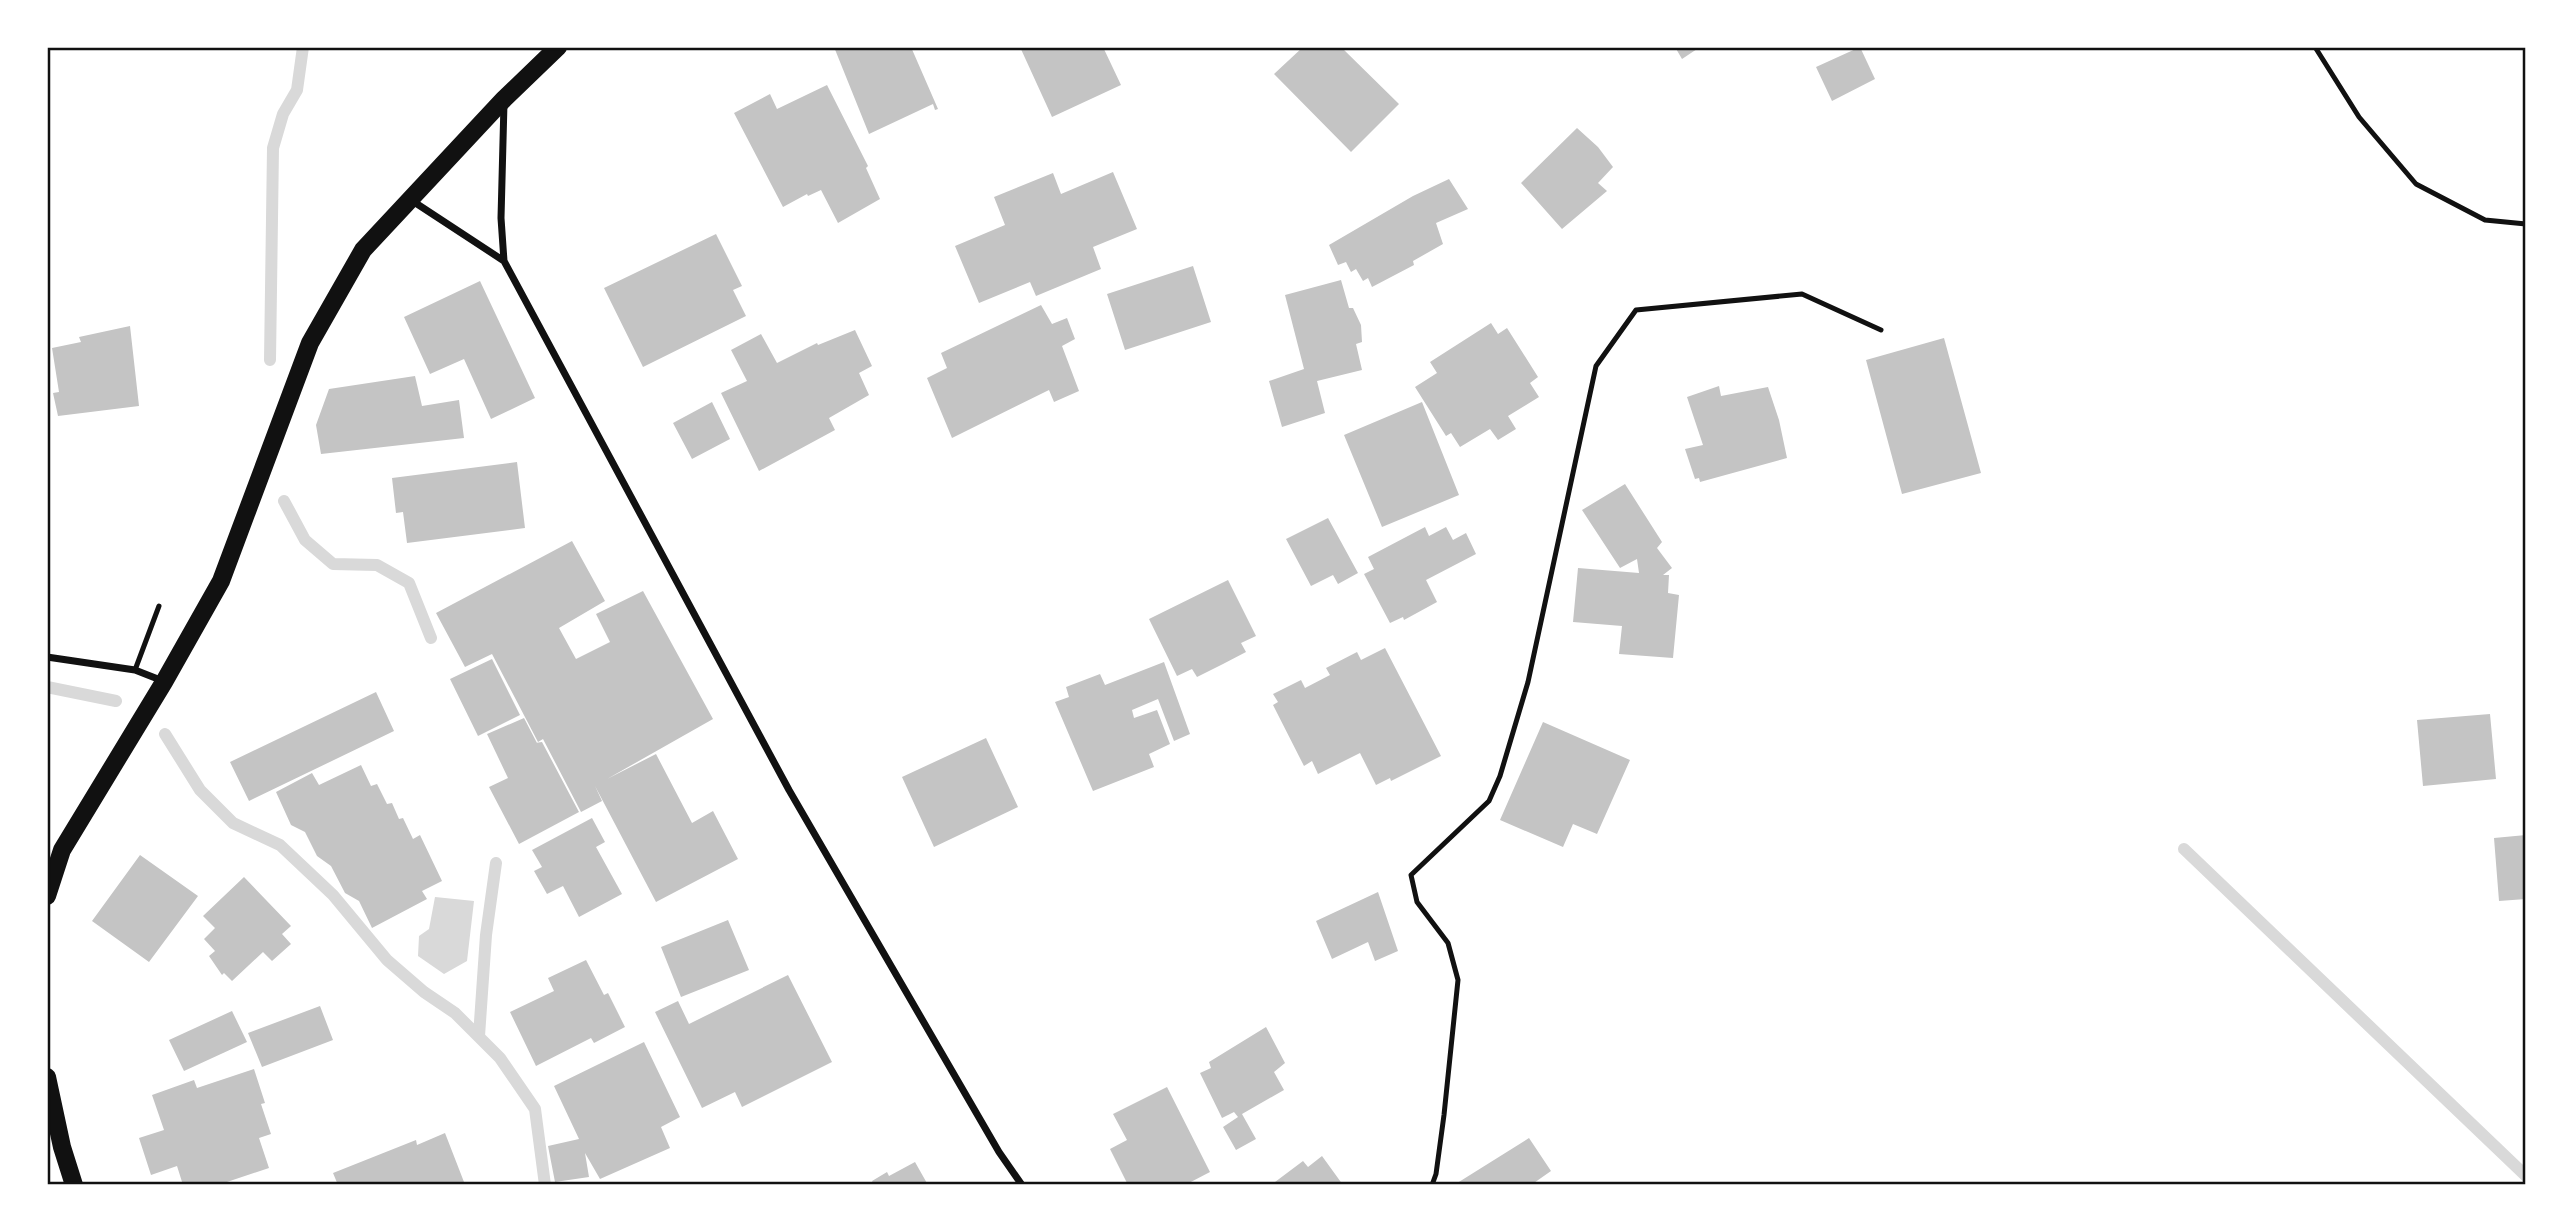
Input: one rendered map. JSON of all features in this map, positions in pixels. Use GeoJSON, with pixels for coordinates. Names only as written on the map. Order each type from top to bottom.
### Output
{"type":"FeatureCollection","features":[{"type":"Feature","properties":{"kind":"main road"},"geometry":{"type":"LineString","coordinates":[[47,896],[62,850],[164,682],[221,581],[310,343],[363,250],[504,99],[558,47]]}},
{"type":"Feature","properties":{"kind":"main road"},"geometry":{"type":"LineString","coordinates":[[48,1087],[74,1185]]}},
{"type":"Feature","properties":{"kind":"street"},"geometry":{"type":"LineString","coordinates":[[504,99],[501,218],[504,261],[789,790],[999,1152],[1022,1185]]}},
{"type":"Feature","properties":{"kind":"street"},"geometry":{"type":"LineString","coordinates":[[409,199],[504,261]]}},
{"type":"Feature","properties":{"kind":"street"},"geometry":{"type":"LineString","coordinates":[[47,657],[135,670],[164,682]]}},
{"type":"Feature","properties":{"kind":"lane"},"geometry":{"type":"LineString","coordinates":[[2315,47],[2359,117],[2416,184],[2486,220],[2526,224]]}},
{"type":"Feature","properties":{"kind":"lane"},"geometry":{"type":"LineString","coordinates":[[1432,1185],[1444,1115],[1458,981],[1448,943],[1417,902],[1411,875],[1489,801],[1500,776],[1528,682],[1596,366],[1636,310],[1802,294],[1881,330]]}},
{"type":"Feature","properties":{"kind":"lane"},"geometry":{"type":"LineString","coordinates":[[135,670],[159,606]]}},
{"type":"Feature","properties":{"kind":"shaded area"},"geometry":{"type":"Polygon","coordinates":[[[435,897],[474,901],[467,961],[444,974],[418,956],[419,936],[429,929],[435,897]]]}},
{"type":"Feature","properties":{"kind":"building"},"geometry":{"type":"Polygon","coordinates":[[[834,47],[911,47],[938,109],[935,110],[933,104],[869,134],[834,47]]]}},
{"type":"Feature","properties":{"kind":"building"},"geometry":{"type":"Polygon","coordinates":[[[1020,47],[1103,47],[1121,85],[1052,117],[1020,47]]]}},
{"type":"Feature","properties":{"kind":"building"},"geometry":{"type":"Polygon","coordinates":[[[1303,47],[1341,47],[1399,104],[1351,152],[1274,74],[1303,47]]]}},
{"type":"Feature","properties":{"kind":"building"},"geometry":{"type":"Polygon","coordinates":[[[1675,47],[1700,47],[1682,59],[1675,47]]]}},
{"type":"Feature","properties":{"kind":"building"},"geometry":{"type":"Polygon","coordinates":[[[1860,47],[1875,79],[1832,101],[1816,67],[1860,47]]]}},
{"type":"Feature","properties":{"kind":"building"},"geometry":{"type":"Polygon","coordinates":[[[827,85],[868,166],[866,168],[880,199],[838,223],[821,190],[783,207],[734,113],[770,94],[777,109],[827,85]]]}},
{"type":"Feature","properties":{"kind":"building"},"geometry":{"type":"Polygon","coordinates":[[[1577,128],[1598,147],[1613,167],[1598,183],[1607,191],[1562,229],[1521,183],[1577,128]]]}},
{"type":"Feature","properties":{"kind":"building"},"geometry":{"type":"Polygon","coordinates":[[[1113,172],[1137,229],[1093,247],[1101,269],[1036,296],[1030,282],[979,303],[955,246],[1005,225],[994,197],[1053,173],[1061,194],[1113,172]]]}},
{"type":"Feature","properties":{"kind":"building"},"geometry":{"type":"Polygon","coordinates":[[[1449,179],[1468,209],[1436,223],[1443,244],[1413,261],[1414,265],[1372,287],[1368,278],[1363,281],[1356,269],[1351,272],[1346,262],[1338,265],[1329,245],[1413,196],[1449,179]]]}},
{"type":"Feature","properties":{"kind":"building"},"geometry":{"type":"Polygon","coordinates":[[[716,234],[742,286],[733,290],[746,316],[643,367],[604,288],[716,234]]]}},
{"type":"Feature","properties":{"kind":"building"},"geometry":{"type":"Polygon","coordinates":[[[1193,266],[1211,322],[1125,350],[1107,294],[1193,266]]]}},
{"type":"Feature","properties":{"kind":"building"},"geometry":{"type":"Polygon","coordinates":[[[1341,280],[1349,308],[1353,308],[1361,325],[1362,342],[1356,344],[1362,370],[1317,381],[1325,413],[1282,427],[1269,381],[1304,369],[1285,295],[1341,280]]]}},
{"type":"Feature","properties":{"kind":"building"},"geometry":{"type":"Polygon","coordinates":[[[480,281],[535,398],[491,419],[464,359],[430,374],[404,317],[480,281]]]}},
{"type":"Feature","properties":{"kind":"building"},"geometry":{"type":"Polygon","coordinates":[[[1041,305],[1052,324],[1067,318],[1075,339],[1062,346],[1079,391],[1054,402],[1049,390],[952,438],[927,378],[947,368],[941,353],[1041,305]]]}},
{"type":"Feature","properties":{"kind":"building"},"geometry":{"type":"Polygon","coordinates":[[[1491,323],[1498,334],[1507,328],[1538,377],[1530,383],[1539,397],[1508,416],[1516,429],[1498,440],[1490,429],[1460,447],[1451,433],[1446,436],[1415,387],[1437,373],[1430,362],[1491,323]]]}},
{"type":"Feature","properties":{"kind":"building"},"geometry":{"type":"Polygon","coordinates":[[[130,326],[139,406],[58,416],[53,393],[59,392],[52,348],[81,342],[79,337],[130,326]]]}},
{"type":"Feature","properties":{"kind":"building"},"geometry":{"type":"Polygon","coordinates":[[[855,330],[872,366],[859,373],[869,395],[829,418],[835,430],[759,471],[721,393],[747,381],[731,350],[761,334],[777,363],[817,343],[818,345],[855,330]]]}},
{"type":"Feature","properties":{"kind":"building"},"geometry":{"type":"Polygon","coordinates":[[[1944,338],[1981,473],[1902,494],[1866,360],[1944,338]]]}},
{"type":"Feature","properties":{"kind":"building"},"geometry":{"type":"Polygon","coordinates":[[[415,376],[422,406],[459,400],[464,438],[321,454],[316,425],[329,389],[415,376]]]}},
{"type":"Feature","properties":{"kind":"building"},"geometry":{"type":"Polygon","coordinates":[[[1719,386],[1721,396],[1768,387],[1787,458],[1700,482],[1699,478],[1695,479],[1685,449],[1703,445],[1687,397],[1719,386]]]}},
{"type":"Feature","properties":{"kind":"building"},"geometry":{"type":"Polygon","coordinates":[[[712,402],[730,439],[692,459],[673,423],[712,402]]]}},
{"type":"Feature","properties":{"kind":"building"},"geometry":{"type":"Polygon","coordinates":[[[1422,402],[1459,495],[1382,527],[1344,435],[1422,402]]]}},
{"type":"Feature","properties":{"kind":"building"},"geometry":{"type":"Polygon","coordinates":[[[517,462],[525,528],[407,543],[403,512],[396,513],[392,478],[517,462]]]}},
{"type":"Feature","properties":{"kind":"building"},"geometry":{"type":"Polygon","coordinates":[[[1625,484],[1662,542],[1657,548],[1672,568],[1663,575],[1669,575],[1668,593],[1679,595],[1673,658],[1619,654],[1622,626],[1573,622],[1578,568],[1639,573],[1637,559],[1620,568],[1582,510],[1625,484]]]}},
{"type":"Feature","properties":{"kind":"building"},"geometry":{"type":"Polygon","coordinates":[[[1328,518],[1358,573],[1338,584],[1333,575],[1311,586],[1286,539],[1328,518]]]}},
{"type":"Feature","properties":{"kind":"building"},"geometry":{"type":"Polygon","coordinates":[[[1425,527],[1429,536],[1446,527],[1453,540],[1466,533],[1476,554],[1426,580],[1437,602],[1404,620],[1403,617],[1390,623],[1364,574],[1374,569],[1368,557],[1425,527]]]}},
{"type":"Feature","properties":{"kind":"building"},"geometry":{"type":"Polygon","coordinates":[[[572,541],[605,601],[559,628],[576,659],[610,642],[596,614],[643,591],[713,719],[607,779],[656,754],[692,823],[713,811],[738,859],[656,902],[595,786],[602,801],[581,812],[543,739],[538,742],[492,654],[465,667],[436,613],[572,541]]]}},
{"type":"Feature","properties":{"kind":"building"},"geometry":{"type":"Polygon","coordinates":[[[1228,580],[1256,636],[1241,643],[1246,652],[1223,664],[1197,677],[1192,669],[1177,676],[1149,619],[1228,580]]]}},
{"type":"Feature","properties":{"kind":"building"},"geometry":{"type":"Polygon","coordinates":[[[1385,648],[1441,756],[1391,781],[1390,778],[1376,785],[1360,753],[1318,774],[1312,761],[1304,766],[1273,705],[1278,702],[1273,694],[1301,680],[1305,688],[1330,675],[1326,668],[1357,652],[1361,660],[1385,648]]]}},
{"type":"Feature","properties":{"kind":"building"},"geometry":{"type":"Polygon","coordinates":[[[492,659],[520,715],[478,736],[450,679],[492,659]]]}},
{"type":"Feature","properties":{"kind":"building"},"geometry":{"type":"Polygon","coordinates":[[[1164,662],[1190,734],[1174,741],[1158,699],[1132,710],[1134,718],[1157,710],[1170,744],[1149,754],[1154,767],[1093,791],[1055,702],[1069,697],[1066,687],[1100,674],[1105,685],[1164,662]]]}},
{"type":"Feature","properties":{"kind":"building"},"geometry":{"type":"Polygon","coordinates":[[[376,692],[394,731],[249,801],[230,762],[376,692]]]}},
{"type":"Feature","properties":{"kind":"building"},"geometry":{"type":"Polygon","coordinates":[[[2490,714],[2496,779],[2423,786],[2417,720],[2490,714]]]}},
{"type":"Feature","properties":{"kind":"building"},"geometry":{"type":"Polygon","coordinates":[[[524,718],[537,743],[542,742],[579,812],[519,844],[489,787],[508,778],[487,734],[524,718]]]}},
{"type":"Feature","properties":{"kind":"building"},"geometry":{"type":"Polygon","coordinates":[[[1543,722],[1630,760],[1597,834],[1573,824],[1563,847],[1500,820],[1543,722]]]}},
{"type":"Feature","properties":{"kind":"building"},"geometry":{"type":"Polygon","coordinates":[[[986,738],[1018,807],[934,847],[902,777],[986,738]]]}},
{"type":"Feature","properties":{"kind":"building"},"geometry":{"type":"Polygon","coordinates":[[[361,765],[371,786],[377,784],[387,804],[392,803],[399,819],[403,818],[413,839],[420,835],[442,881],[422,891],[427,899],[372,928],[359,901],[345,893],[331,866],[317,856],[305,832],[291,825],[276,792],[312,773],[319,785],[361,765]]]}},
{"type":"Feature","properties":{"kind":"building"},"geometry":{"type":"Polygon","coordinates":[[[592,818],[605,842],[596,847],[622,894],[579,917],[563,886],[547,894],[534,871],[542,867],[532,850],[592,818]]]}},
{"type":"Feature","properties":{"kind":"building"},"geometry":{"type":"Polygon","coordinates":[[[2526,835],[2526,899],[2499,901],[2494,838],[2526,835]]]}},
{"type":"Feature","properties":{"kind":"building"},"geometry":{"type":"Polygon","coordinates":[[[140,855],[198,896],[149,962],[92,921],[140,855]]]}},
{"type":"Feature","properties":{"kind":"building"},"geometry":{"type":"Polygon","coordinates":[[[244,877],[291,926],[282,934],[291,944],[272,961],[263,952],[232,981],[224,973],[222,975],[209,956],[215,951],[204,939],[215,928],[203,916],[244,877]]]}},
{"type":"Feature","properties":{"kind":"building"},"geometry":{"type":"Polygon","coordinates":[[[1378,892],[1398,951],[1375,961],[1368,942],[1332,959],[1316,921],[1378,892]]]}},
{"type":"Feature","properties":{"kind":"building"},"geometry":{"type":"Polygon","coordinates":[[[728,920],[749,970],[681,997],[661,947],[728,920]]]}},
{"type":"Feature","properties":{"kind":"building"},"geometry":{"type":"Polygon","coordinates":[[[586,960],[604,995],[608,993],[625,1027],[594,1043],[591,1038],[536,1066],[510,1012],[554,991],[548,978],[586,960]]]}},
{"type":"Feature","properties":{"kind":"building"},"geometry":{"type":"Polygon","coordinates":[[[788,975],[832,1062],[742,1107],[735,1092],[702,1108],[655,1012],[678,1001],[689,1024],[788,975]]]}},
{"type":"Feature","properties":{"kind":"building"},"geometry":{"type":"Polygon","coordinates":[[[320,1006],[333,1040],[262,1067],[248,1033],[320,1006]]]}},
{"type":"Feature","properties":{"kind":"building"},"geometry":{"type":"Polygon","coordinates":[[[232,1011],[247,1042],[184,1071],[169,1040],[232,1011]]]}},
{"type":"Feature","properties":{"kind":"building"},"geometry":{"type":"Polygon","coordinates":[[[1266,1027],[1285,1063],[1274,1072],[1284,1090],[1242,1114],[1256,1139],[1236,1150],[1223,1127],[1238,1117],[1234,1112],[1222,1118],[1200,1073],[1211,1068],[1209,1062],[1266,1027]]]}},
{"type":"Feature","properties":{"kind":"building"},"geometry":{"type":"Polygon","coordinates":[[[644,1042],[680,1117],[661,1127],[670,1148],[600,1179],[585,1153],[589,1177],[555,1182],[548,1146],[579,1139],[554,1086],[644,1042]]]}},
{"type":"Feature","properties":{"kind":"building"},"geometry":{"type":"Polygon","coordinates":[[[254,1069],[271,1134],[259,1138],[269,1168],[218,1185],[183,1185],[177,1166],[151,1175],[139,1138],[164,1130],[152,1095],[194,1080],[197,1088],[254,1069]]]}},
{"type":"Feature","properties":{"kind":"building"},"geometry":{"type":"Polygon","coordinates":[[[1167,1087],[1210,1172],[1185,1185],[1128,1185],[1110,1149],[1127,1140],[1113,1114],[1167,1087]]]}},
{"type":"Feature","properties":{"kind":"building"},"geometry":{"type":"Polygon","coordinates":[[[445,1133],[464,1182],[457,1185],[338,1185],[333,1173],[416,1140],[417,1145],[445,1133]]]}},
{"type":"Feature","properties":{"kind":"building"},"geometry":{"type":"Polygon","coordinates":[[[1529,1138],[1551,1171],[1531,1185],[1454,1185],[1529,1138]]]}},
{"type":"Feature","properties":{"kind":"building"},"geometry":{"type":"Polygon","coordinates":[[[1322,1156],[1343,1185],[1271,1185],[1303,1161],[1308,1167],[1322,1156]]]}},
{"type":"Feature","properties":{"kind":"building"},"geometry":{"type":"Polygon","coordinates":[[[915,1162],[928,1185],[874,1185],[872,1181],[887,1172],[889,1176],[915,1162]]]}},
{"type":"Feature","properties":{"kind":"waterway"},"geometry":{"type":"LineString","coordinates":[[270,360],[273,148],[283,114],[297,90],[303,47]]}},
{"type":"Feature","properties":{"kind":"waterway"},"geometry":{"type":"LineString","coordinates":[[284,501],[305,540],[333,564],[377,565],[409,583],[431,638]]}},
{"type":"Feature","properties":{"kind":"waterway"},"geometry":{"type":"LineString","coordinates":[[47,687],[116,701]]}},
{"type":"Feature","properties":{"kind":"waterway"},"geometry":{"type":"LineString","coordinates":[[165,734],[200,790],[233,823],[280,845],[333,895],[387,960],[424,992],[455,1013],[500,1058],[535,1109],[545,1185]]}},
{"type":"Feature","properties":{"kind":"waterway"},"geometry":{"type":"LineString","coordinates":[[2184,849],[2526,1176]]}},
{"type":"Feature","properties":{"kind":"waterway"},"geometry":{"type":"LineString","coordinates":[[479,1036],[486,935],[496,863]]}}]}
